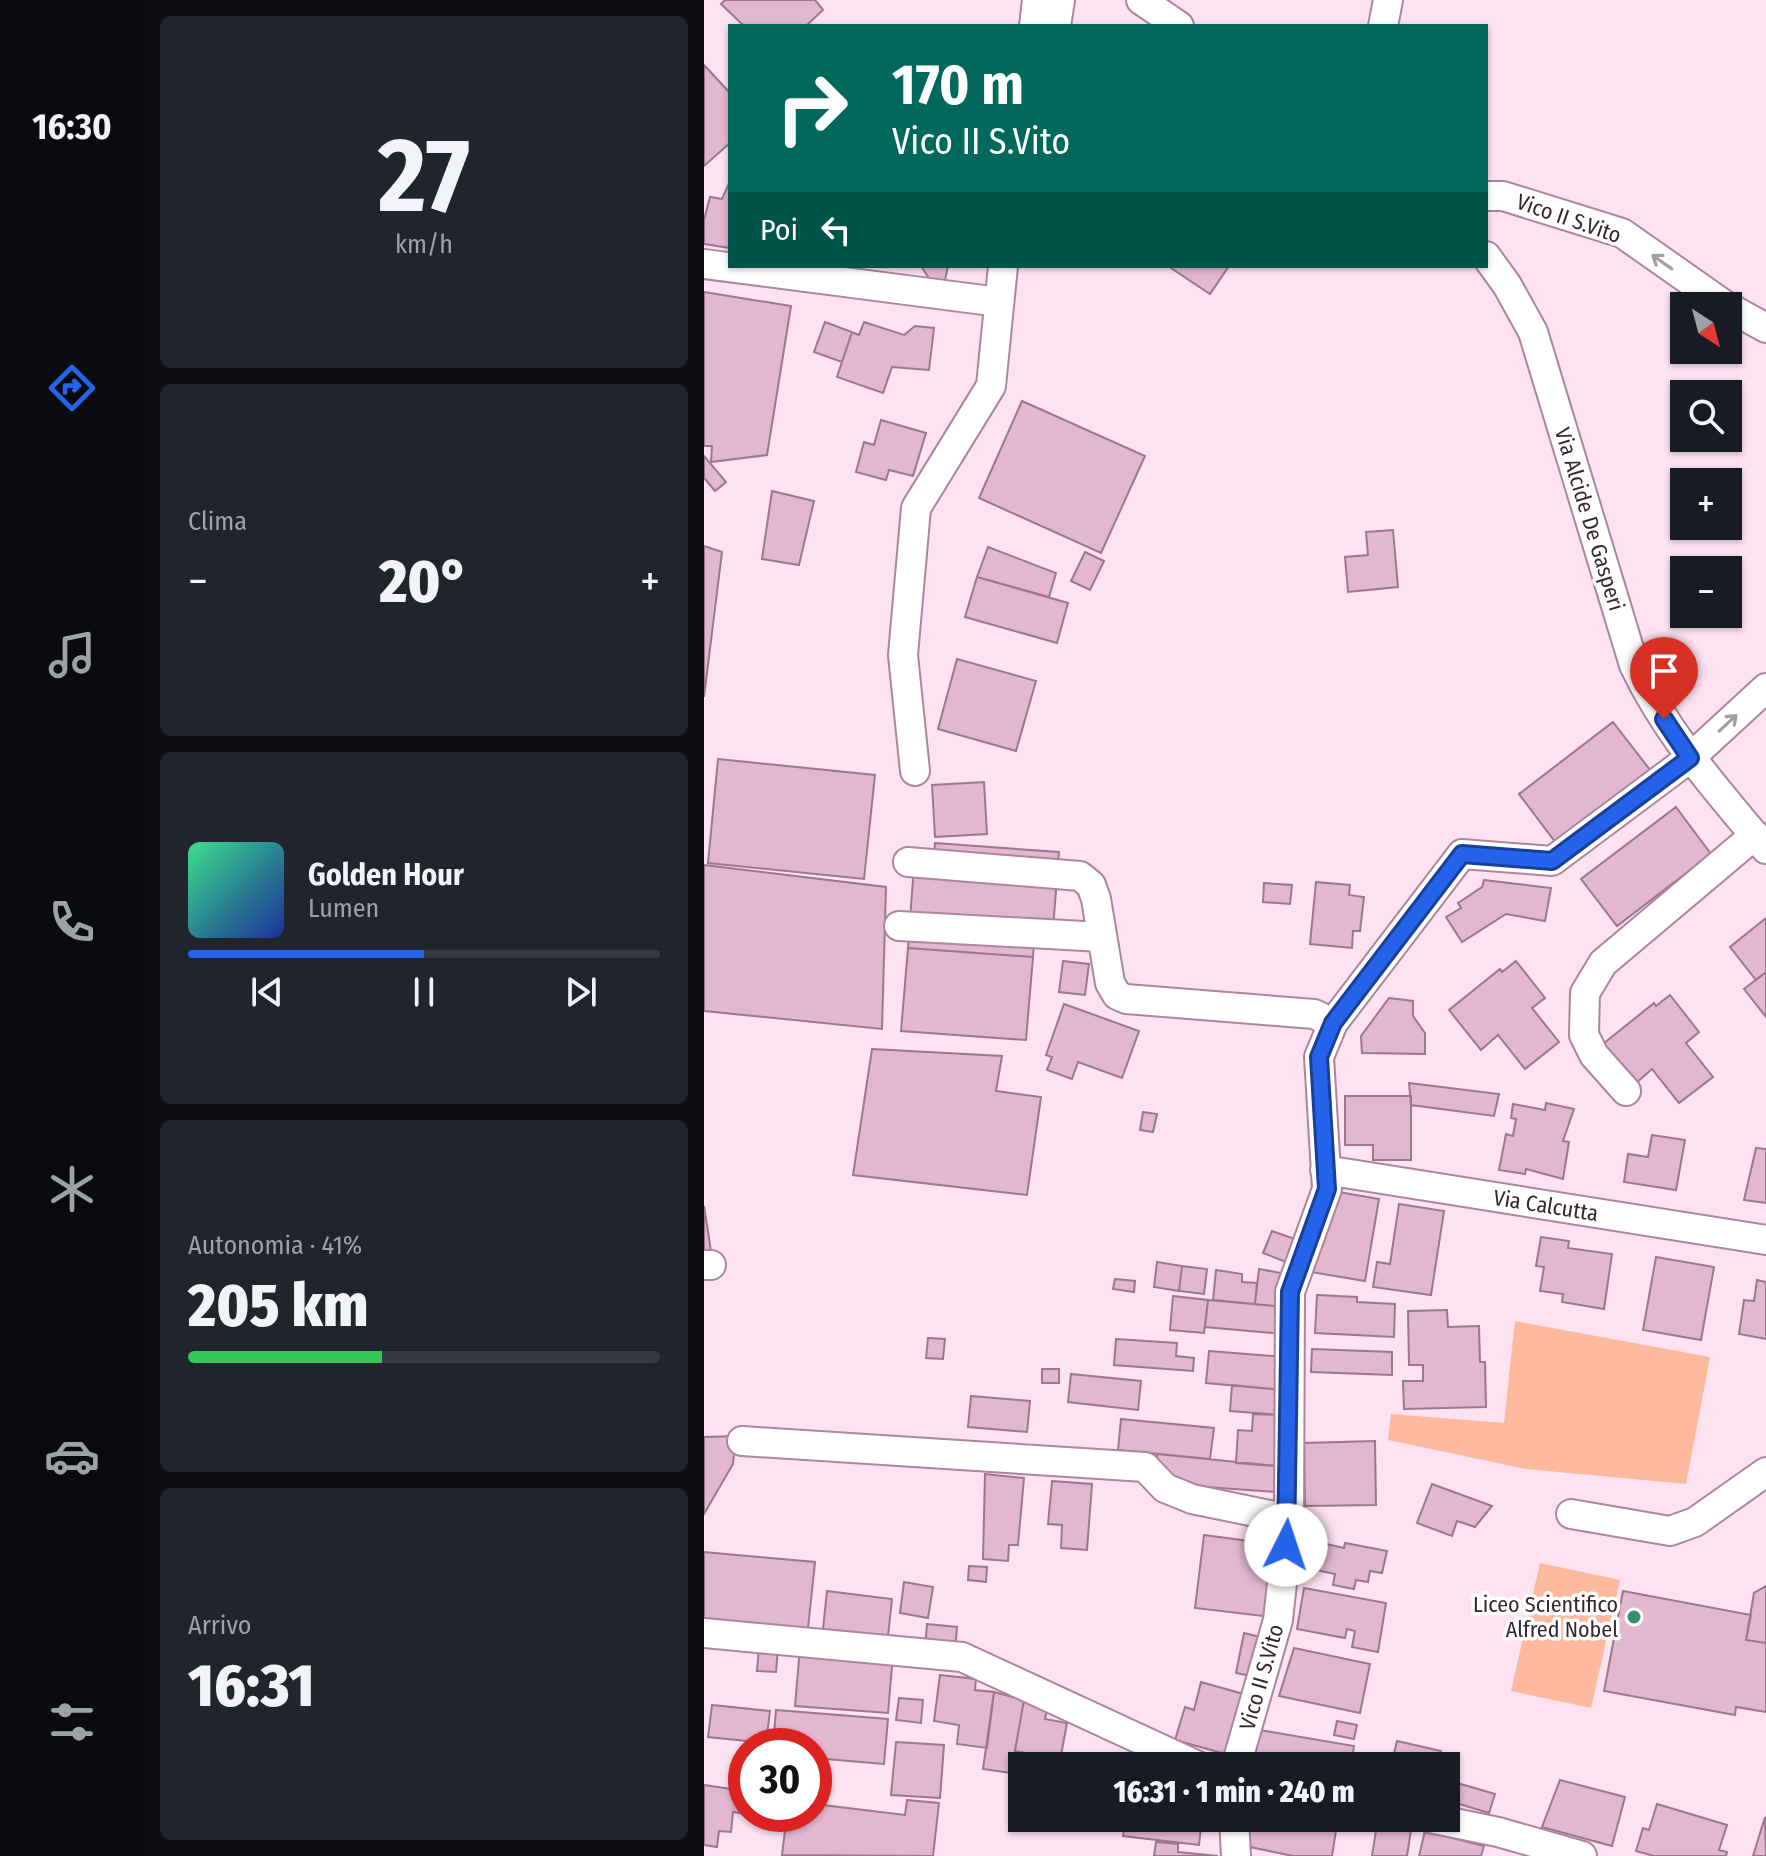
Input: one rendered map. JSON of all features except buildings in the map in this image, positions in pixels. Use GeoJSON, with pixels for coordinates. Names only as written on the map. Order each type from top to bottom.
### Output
{"type":"FeatureCollection","features":[{"type":"Feature","properties":{"kind":"street"},"geometry":{"type":"LineString","coordinates":[[1034,24],[1037,0]]}},
{"type":"Feature","properties":{"kind":"street"},"geometry":{"type":"LineString","coordinates":[[1056,24],[1060,0]]}},
{"type":"Feature","properties":{"kind":"street"},"geometry":{"type":"LineString","coordinates":[[1141,0],[1176,24]]}},
{"type":"Feature","properties":{"kind":"street"},"geometry":{"type":"LineString","coordinates":[[1383,24],[1388,0]]}},
{"type":"Feature","properties":{"kind":"street","name":"Vico II S.Vito"},"geometry":{"type":"LineString","coordinates":[[1488,196],[1503,196],[1622,233],[1707,292]]}},
{"type":"Feature","properties":{"kind":"street","name":"Via Alcide De Gasperi"},"geometry":{"type":"LineString","coordinates":[[1488,259],[1507,285],[1533,332],[1634,665],[1651,700],[1690,758],[1760,842]]}},
{"type":"Feature","properties":{"kind":"street"},"geometry":{"type":"LineString","coordinates":[[704,264],[728,267]]}},
{"type":"Feature","properties":{"kind":"street"},"geometry":{"type":"LineString","coordinates":[[735,268],[999,302]]}},
{"type":"Feature","properties":{"kind":"street"},"geometry":{"type":"LineString","coordinates":[[1003,268],[991,386],[916,508],[903,655],[923,765],[917,637],[929,499],[994,411],[1005,387],[1023,268]]}},
{"type":"Feature","properties":{"kind":"street","name":"Vico II S.Vito"},"geometry":{"type":"LineString","coordinates":[[1742,314],[1766,328]]}},
{"type":"Feature","properties":{"kind":"street","name":"Vico II S.Vito"},"geometry":{"type":"LineString","coordinates":[[1240,1752],[1278,1620],[1289,1519],[1290,1292],[1327,1189],[1319,1057],[1333,1023],[1462,854],[1552,861],[1690,758],[1766,688]]}},
{"type":"Feature","properties":{"kind":"street"},"geometry":{"type":"LineString","coordinates":[[1626,1091],[1594,1055],[1584,1035],[1585,993],[1603,963],[1760,842]]}},
{"type":"Feature","properties":{"kind":"street"},"geometry":{"type":"LineString","coordinates":[[908,862],[1080,876],[1091,885],[1096,899],[1110,983],[1117,995],[1126,999],[1300,1012],[1314,1014],[1333,1023]]}},
{"type":"Feature","properties":{"kind":"street"},"geometry":{"type":"LineString","coordinates":[[899,926],[1102,937]]}},
{"type":"Feature","properties":{"kind":"street","name":"Via Calcutta"},"geometry":{"type":"LineString","coordinates":[[1325,1170],[1766,1240]]}},
{"type":"Feature","properties":{"kind":"street"},"geometry":{"type":"LineString","coordinates":[[742,1441],[1145,1467],[1165,1488],[1192,1499],[1289,1519]]}},
{"type":"Feature","properties":{"kind":"street"},"geometry":{"type":"LineString","coordinates":[[1571,1514],[1670,1531],[1695,1522],[1766,1472]]}},
{"type":"Feature","properties":{"kind":"street"},"geometry":{"type":"LineString","coordinates":[[704,1633],[962,1657],[1168,1752]]}},
{"type":"Feature","properties":{"kind":"street"},"geometry":{"type":"LineString","coordinates":[[1460,1824],[1582,1856]]}},
{"type":"Feature","properties":{"kind":"street"},"geometry":{"type":"LineString","coordinates":[[1235,1832],[1236,1856]]}},
{"type":"Feature","properties":{"kind":"shaded area"},"geometry":{"type":"Polygon","coordinates":[[[1515,1321],[1710,1357],[1686,1484],[1526,1469],[1388,1440],[1391,1414],[1504,1423],[1515,1321]]]}},
{"type":"Feature","properties":{"kind":"shaded area"},"geometry":{"type":"Polygon","coordinates":[[[1540,1563],[1620,1580],[1591,1708],[1511,1691],[1540,1563]]]}},
{"type":"Feature","properties":{"kind":"place","name":"Liceo Scientifico Alfred Nobel"},"geometry":{"type":"Point","coordinates":[1634,1617]}},
{"type":"Feature","properties":{"kind":"route"},"geometry":{"type":"LineString","coordinates":[[1286,1545],[1289,1519],[1290,1292],[1327,1189],[1319,1057],[1333,1023],[1462,854],[1552,861],[1690,758],[1664,719]]}}]}
